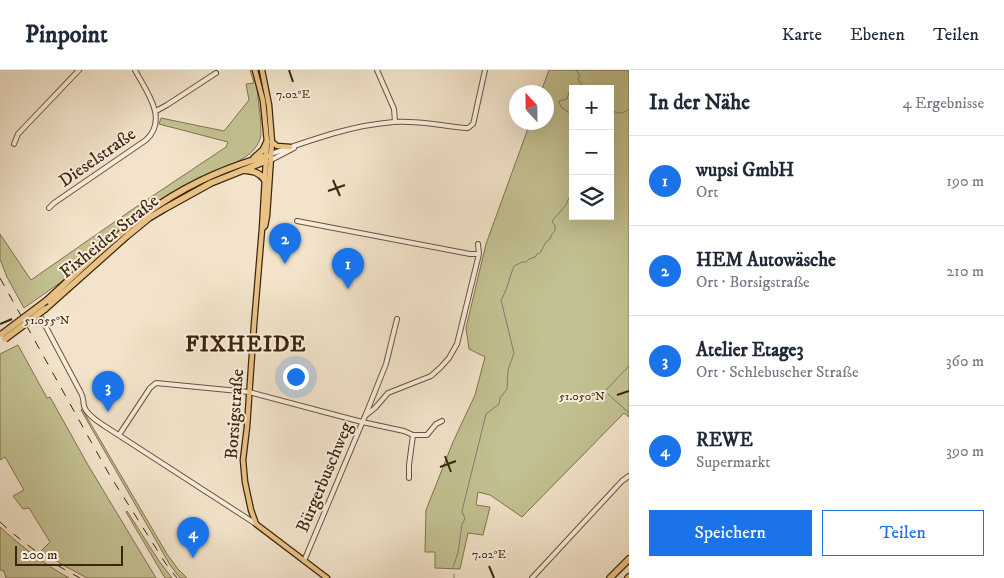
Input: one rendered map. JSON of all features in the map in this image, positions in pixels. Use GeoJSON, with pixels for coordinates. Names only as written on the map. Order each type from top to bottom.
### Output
{"type":"FeatureCollection","features":[{"type":"Feature","properties":{"kind":"highway"},"geometry":{"type":"LineString","coordinates":[[250,160],[270,142]]}},
{"type":"Feature","properties":{"kind":"highway","name":"Fixheider Straße"},"geometry":{"type":"LineString","coordinates":[[2,338],[147,212],[211,175],[250,160],[268,160]]}},
{"type":"Feature","properties":{"kind":"highway","name":"Fixheider Straße"},"geometry":{"type":"LineString","coordinates":[[2,338],[45,310],[149,218],[211,182],[268,160]]}},
{"type":"Feature","properties":{"kind":"highway"},"geometry":{"type":"LineString","coordinates":[[241,170],[256,172],[265,180]]}},
{"type":"Feature","properties":{"kind":"highway"},"geometry":{"type":"LineString","coordinates":[[610,578],[629,559]]}},
{"type":"Feature","properties":{"kind":"main road"},"geometry":{"type":"LineString","coordinates":[[255,70],[270,142]]}},
{"type":"Feature","properties":{"kind":"main road"},"geometry":{"type":"LineString","coordinates":[[262,70],[269,105],[270,142],[262,229]]}},
{"type":"Feature","properties":{"kind":"main road"},"geometry":{"type":"LineString","coordinates":[[270,142],[277,146],[290,147]]}},
{"type":"Feature","properties":{"kind":"main road"},"geometry":{"type":"LineString","coordinates":[[262,229],[267,216],[268,160]]}},
{"type":"Feature","properties":{"kind":"main road","name":"Borsigstraße"},"geometry":{"type":"LineString","coordinates":[[256,524],[245,482],[243,460],[262,229]]}},
{"type":"Feature","properties":{"kind":"main road"},"geometry":{"type":"LineString","coordinates":[[256,524],[327,578]]}},
{"type":"Feature","properties":{"kind":"street"},"geometry":{"type":"LineString","coordinates":[[14,144],[18,134],[79,70]]}},
{"type":"Feature","properties":{"kind":"street"},"geometry":{"type":"LineString","coordinates":[[135,70],[156,111],[216,73]]}},
{"type":"Feature","properties":{"kind":"street"},"geometry":{"type":"LineString","coordinates":[[377,70],[394,109],[395,122]]}},
{"type":"Feature","properties":{"kind":"street","name":"Fixheider Straße"},"geometry":{"type":"LineString","coordinates":[[268,160],[290,147],[358,128],[395,122],[466,128],[471,126],[485,70]]}},
{"type":"Feature","properties":{"kind":"street","name":"Dieselstraße"},"geometry":{"type":"LineString","coordinates":[[49,208],[149,137],[156,125],[156,111]]}},
{"type":"Feature","properties":{"kind":"street","name":"Fixheider Straße"},"geometry":{"type":"LineString","coordinates":[[268,160],[282,155],[300,144]]}},
{"type":"Feature","properties":{"kind":"street"},"geometry":{"type":"LineString","coordinates":[[297,221],[470,254],[479,254]]}},
{"type":"Feature","properties":{"kind":"street","name":"Bürgerbuschweg"},"geometry":{"type":"LineString","coordinates":[[304,561],[365,416],[388,393],[431,376],[449,358],[457,344],[479,254],[478,244]]}},
{"type":"Feature","properties":{"kind":"street"},"geometry":{"type":"LineString","coordinates":[[37,310],[84,399],[85,408],[97,421],[256,524]]}},
{"type":"Feature","properties":{"kind":"street"},"geometry":{"type":"LineString","coordinates":[[365,416],[386,364],[397,319]]}},
{"type":"Feature","properties":{"kind":"street"},"geometry":{"type":"LineString","coordinates":[[119,435],[150,388],[156,383],[249,392],[414,435],[427,435],[436,424],[442,421]]}},
{"type":"Feature","properties":{"kind":"street"},"geometry":{"type":"LineString","coordinates":[[409,478],[409,465],[414,435]]}},
{"type":"Feature","properties":{"kind":"street"},"geometry":{"type":"LineString","coordinates":[[532,578],[622,481],[629,476]]}},
{"type":"Feature","properties":{"kind":"street"},"geometry":{"type":"LineString","coordinates":[[240,513],[251,510]]}},
{"type":"Feature","properties":{"kind":"shaded area"},"geometry":{"type":"Polygon","coordinates":[[[250,70],[253,70],[257,88],[261,124],[260,139],[252,152],[233,164],[211,172],[172,192],[135,217],[68,277],[24,308],[7,277],[0,259],[0,234],[31,280],[226,147],[228,142],[159,124],[161,118],[224,131],[249,100],[246,84],[254,83],[250,70]]]}},
{"type":"Feature","properties":{"kind":"shaded area"},"geometry":{"type":"Polygon","coordinates":[[[549,70],[629,70],[629,417],[624,413],[522,517],[490,495],[478,492],[476,505],[490,507],[483,535],[468,533],[460,569],[435,568],[435,552],[425,552],[426,510],[453,442],[475,395],[485,357],[469,349],[466,328],[486,244],[527,130],[554,130],[554,85],[544,85],[549,70]]]}},
{"type":"Feature","properties":{"kind":"shaded area"},"geometry":{"type":"Polygon","coordinates":[[[18,345],[47,398],[50,397],[88,465],[156,578],[87,578],[41,551],[50,542],[29,508],[23,509],[13,496],[24,490],[5,457],[0,460],[0,354],[18,345]]]}},
{"type":"Feature","properties":{"kind":"shaded area"},"geometry":{"type":"Polygon","coordinates":[[[82,409],[167,554],[187,578],[180,578],[170,565],[82,409]]]}},
{"type":"Feature","properties":{"kind":"shaded area"},"geometry":{"type":"Polygon","coordinates":[[[127,511],[159,561],[172,578],[165,578],[127,511]]]}},
{"type":"Feature","properties":{"kind":"shaded area"},"geometry":{"type":"Polygon","coordinates":[[[0,527],[33,554],[69,578],[6,578],[4,571],[0,570],[0,527]]]}},
{"type":"Feature","properties":{"kind":"waterway"},"geometry":{"type":"LineString","coordinates":[[576,70],[582,85]]}},
{"type":"Feature","properties":{"kind":"waterway"},"geometry":{"type":"LineString","coordinates":[[569,92],[567,99],[559,101],[562,108],[569,112]]}},
{"type":"Feature","properties":{"kind":"waterway"},"geometry":{"type":"LineString","coordinates":[[614,112],[621,113],[629,109]]}},
{"type":"Feature","properties":{"kind":"waterway"},"geometry":{"type":"LineString","coordinates":[[453,567],[458,553],[462,524],[465,519],[462,511],[486,414],[499,404],[500,398],[507,389],[508,370],[514,353],[501,300],[514,266],[526,262],[540,253],[555,231],[553,220],[566,205],[569,198]]}},
{"type":"Feature","properties":{"kind":"waterway"},"geometry":{"type":"LineString","coordinates":[[606,390],[629,366]]}},
{"type":"Feature","properties":{"kind":"waterway"},"geometry":{"type":"LineString","coordinates":[[608,394],[629,413]]}},
{"type":"Feature","properties":{"kind":"railway"},"geometry":{"type":"LineString","coordinates":[[0,278],[109,474],[166,564],[177,578]]}},
{"type":"Feature","properties":{"kind":"railway"},"geometry":{"type":"LineString","coordinates":[[0,522],[38,553],[80,578]]}},
{"type":"Feature","properties":{"kind":"place","name":"HEM Autowäsche"},"geometry":{"type":"Point","coordinates":[285,264]}},
{"type":"Feature","properties":{"kind":"place","name":"wupsi GmbH"},"geometry":{"type":"Point","coordinates":[348,289]}},
{"type":"Feature","properties":{"kind":"place","name":"Atelier Etage3"},"geometry":{"type":"Point","coordinates":[108,412]}},
{"type":"Feature","properties":{"kind":"place","name":"REWE"},"geometry":{"type":"Point","coordinates":[193,558]}},
{"type":"Feature","properties":{"kind":"district","name":"FIXHEIDE"},"geometry":{"type":"Point","coordinates":[246,343]}}]}
